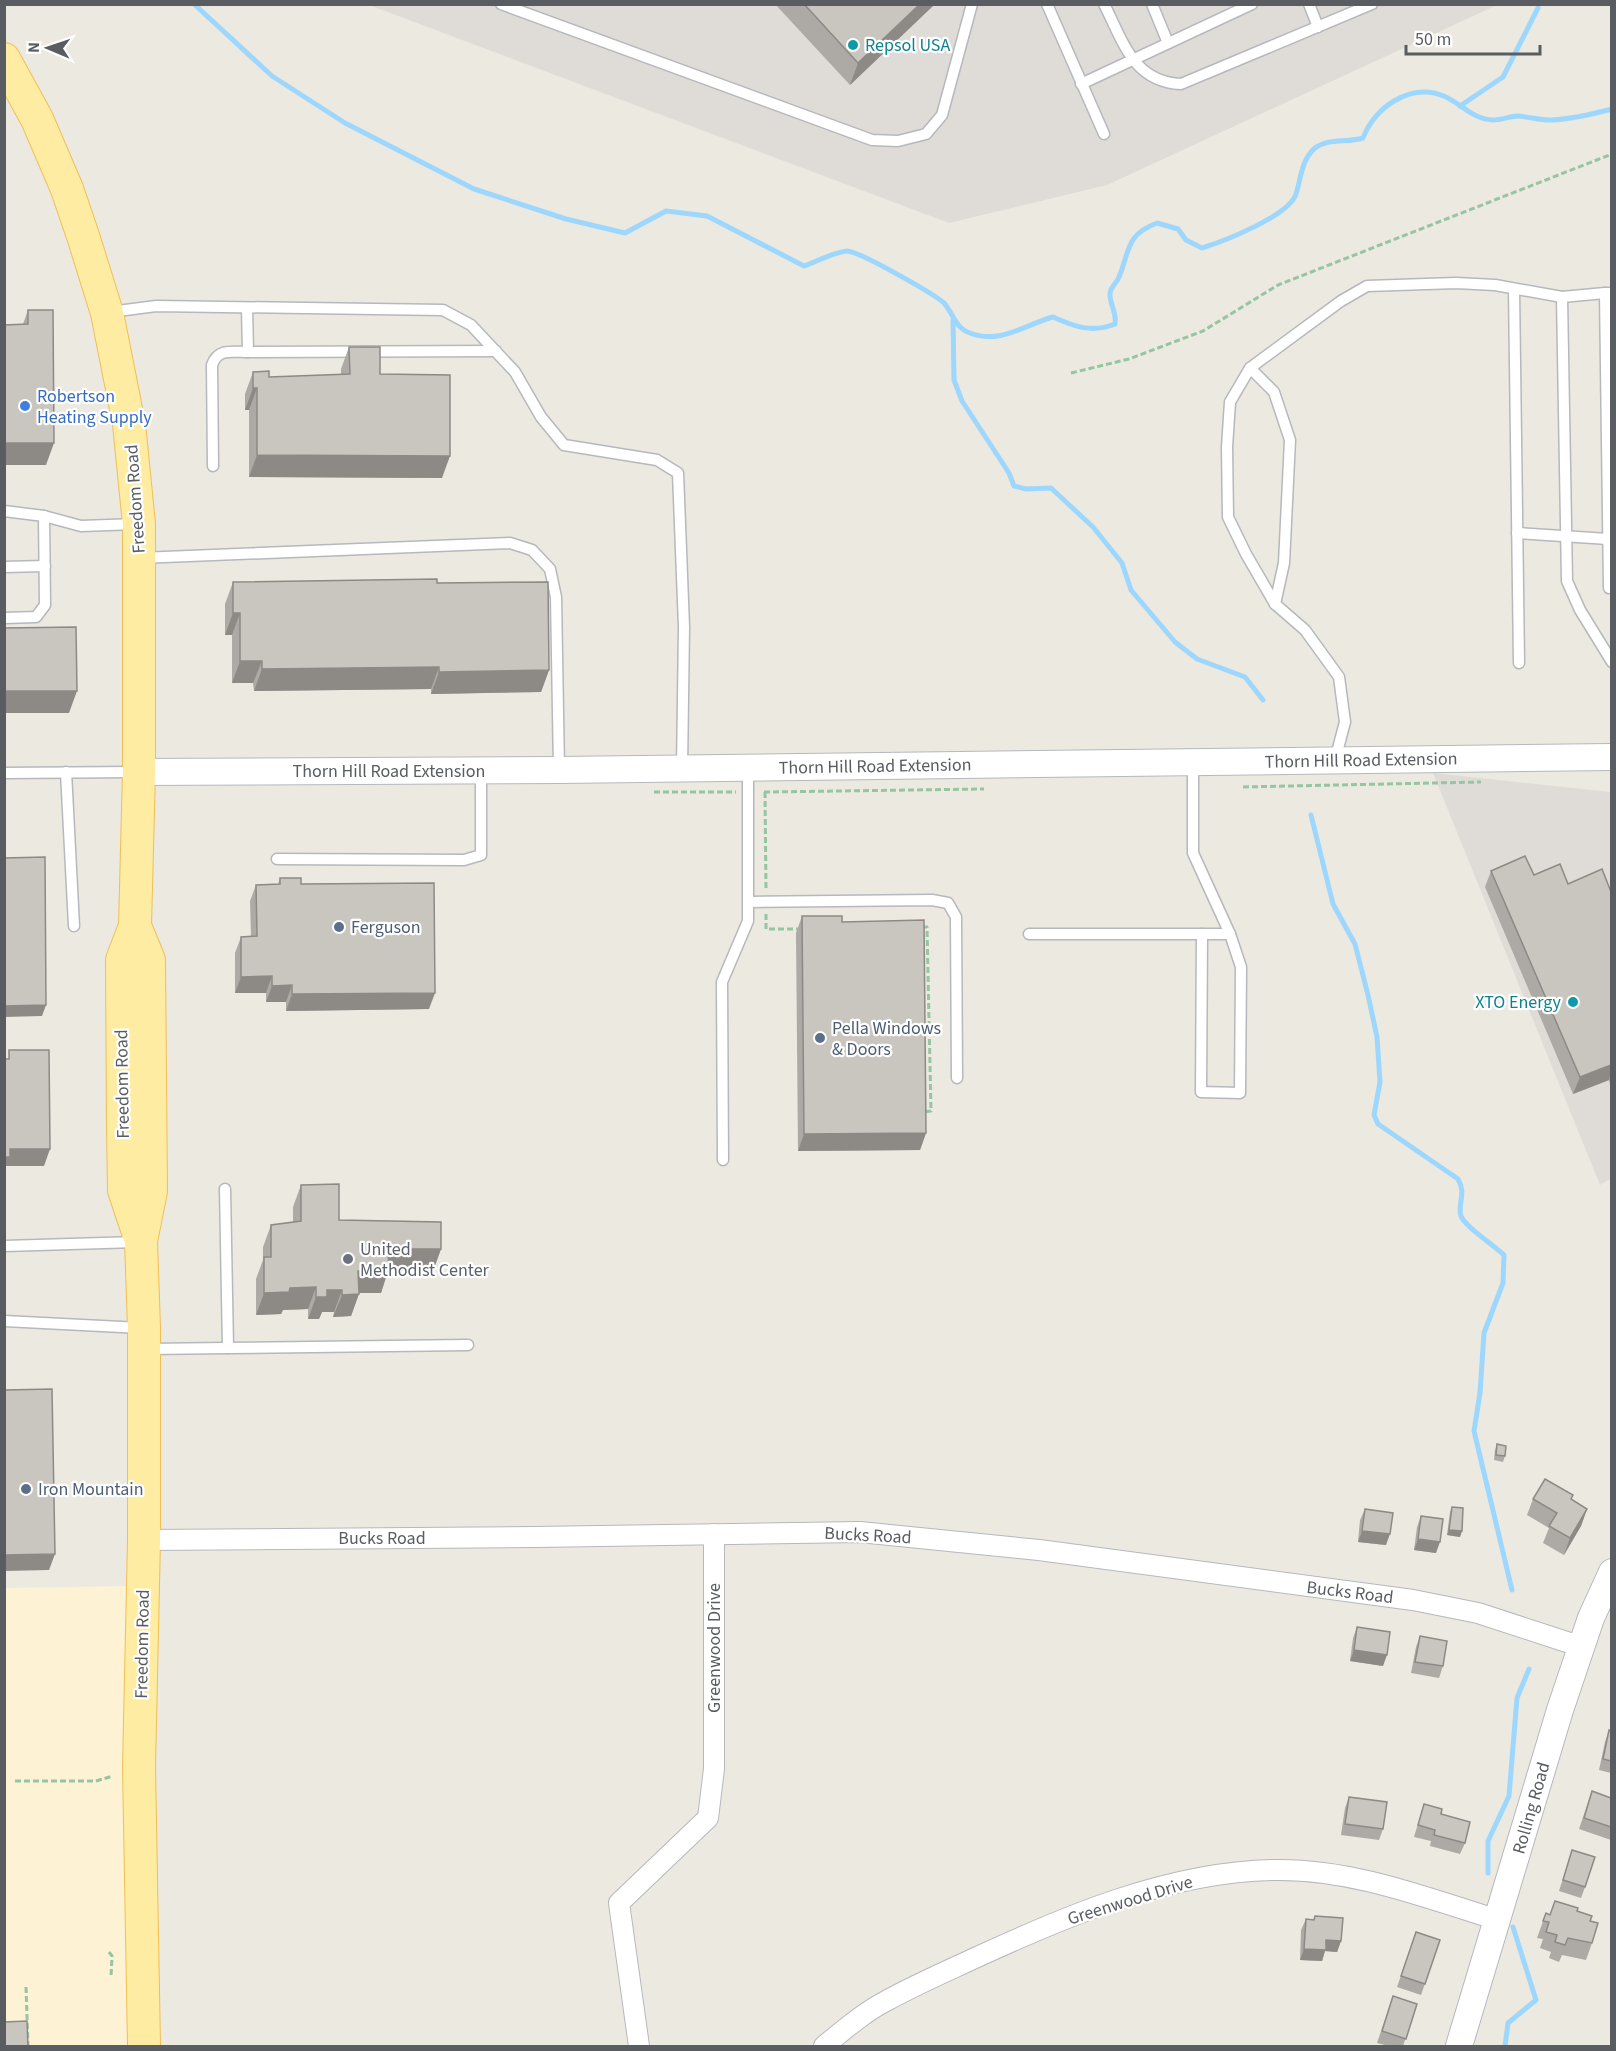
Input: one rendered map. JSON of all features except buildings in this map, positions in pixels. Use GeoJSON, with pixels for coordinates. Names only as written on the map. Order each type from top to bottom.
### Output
{"type":"FeatureCollection","features":[{"type":"Feature","properties":{"kind":"main road","name":"Freedom Road"},"geometry":{"type":"LineString","coordinates":[[4,59],[38,119],[67,189],[107,313],[129,424],[139,524],[139,772],[135,926],[122,960],[124,1190],[141,1241],[144,1339],[144,1540],[139,1767],[144,2046]]}},
{"type":"Feature","properties":{"kind":"street","name":"Thorn Hill Road Extension"},"geometry":{"type":"LineString","coordinates":[[139,772],[682,769],[747,780],[1193,762],[1611,757]]}},
{"type":"Feature","properties":{"kind":"street","name":"Bucks Road"},"geometry":{"type":"LineString","coordinates":[[144,1540],[860,1532],[1039,1550],[1413,1600],[1478,1613],[1582,1647]]}},
{"type":"Feature","properties":{"kind":"street","name":"Greenwood Drive"},"geometry":{"type":"LineString","coordinates":[[639,2046],[619,1903],[708,1818],[714,1769],[714,1534]]}},
{"type":"Feature","properties":{"kind":"street","name":"Rolling Road"},"geometry":{"type":"LineString","coordinates":[[1459,2046],[1560,1710],[1611,1572]]}},
{"type":"Feature","properties":{"kind":"street","name":"Greenwood Drive"},"geometry":{"type":"LineString","coordinates":[[824,2046],[885,2001],[930,1978],[1033,1931],[1172,1884],[1249,1871],[1307,1872],[1395,1888],[1498,1920]]}},
{"type":"Feature","properties":{"kind":"lane"},"geometry":{"type":"LineString","coordinates":[[501,4],[872,140],[898,141],[926,134],[942,115],[972,4]]}},
{"type":"Feature","properties":{"kind":"lane"},"geometry":{"type":"LineString","coordinates":[[1047,4],[1104,134]]}},
{"type":"Feature","properties":{"kind":"lane"},"geometry":{"type":"LineString","coordinates":[[1104,4],[1132,60],[1147,75],[1163,83],[1181,84],[1372,4]]}},
{"type":"Feature","properties":{"kind":"lane"},"geometry":{"type":"LineString","coordinates":[[1152,4],[1168,43]]}},
{"type":"Feature","properties":{"kind":"lane"},"geometry":{"type":"LineString","coordinates":[[1082,84],[1252,4]]}},
{"type":"Feature","properties":{"kind":"lane"},"geometry":{"type":"LineString","coordinates":[[1309,4],[1318,27]]}},
{"type":"Feature","properties":{"kind":"lane"},"geometry":{"type":"LineString","coordinates":[[1335,760],[1346,722],[1339,677],[1305,630],[1275,604],[1246,554],[1228,517],[1227,447],[1230,402],[1250,368],[1341,301],[1368,286],[1456,283],[1562,297],[1608,293],[1610,588]]}},
{"type":"Feature","properties":{"kind":"lane"},"geometry":{"type":"LineString","coordinates":[[1514,289],[1519,663]]}},
{"type":"Feature","properties":{"kind":"lane"},"geometry":{"type":"LineString","coordinates":[[1562,297],[1567,581],[1580,610],[1611,662]]}},
{"type":"Feature","properties":{"kind":"lane"},"geometry":{"type":"LineString","coordinates":[[107,313],[156,306],[443,310],[471,325],[515,372],[541,417],[564,445],[657,460],[678,473],[684,627],[682,769]]}},
{"type":"Feature","properties":{"kind":"lane"},"geometry":{"type":"LineString","coordinates":[[247,308],[248,351]]}},
{"type":"Feature","properties":{"kind":"lane"},"geometry":{"type":"LineString","coordinates":[[213,466],[212,365],[215,357],[222,352],[496,351]]}},
{"type":"Feature","properties":{"kind":"lane"},"geometry":{"type":"LineString","coordinates":[[1250,368],[1274,392],[1290,440],[1284,563],[1275,604]]}},
{"type":"Feature","properties":{"kind":"lane"},"geometry":{"type":"LineString","coordinates":[[4,512],[44,516],[81,526],[139,524]]}},
{"type":"Feature","properties":{"kind":"lane"},"geometry":{"type":"LineString","coordinates":[[4,618],[36,617],[45,605],[44,516]]}},
{"type":"Feature","properties":{"kind":"lane"},"geometry":{"type":"LineString","coordinates":[[1517,533],[1608,539]]}},
{"type":"Feature","properties":{"kind":"lane"},"geometry":{"type":"LineString","coordinates":[[140,558],[510,543],[532,550],[550,568],[556,597],[560,770]]}},
{"type":"Feature","properties":{"kind":"lane"},"geometry":{"type":"LineString","coordinates":[[4,567],[45,566]]}},
{"type":"Feature","properties":{"kind":"lane"},"geometry":{"type":"LineString","coordinates":[[1193,762],[1193,853],[1230,934],[1241,968],[1240,1093],[1201,1092],[1202,934]]}},
{"type":"Feature","properties":{"kind":"lane"},"geometry":{"type":"LineString","coordinates":[[277,859],[464,860],[481,855],[481,771]]}},
{"type":"Feature","properties":{"kind":"lane"},"geometry":{"type":"LineString","coordinates":[[66,772],[74,926]]}},
{"type":"Feature","properties":{"kind":"lane"},"geometry":{"type":"LineString","coordinates":[[4,773],[139,772]]}},
{"type":"Feature","properties":{"kind":"lane"},"geometry":{"type":"LineString","coordinates":[[723,1160],[722,982],[725,970],[744,935],[748,921],[747,780]]}},
{"type":"Feature","properties":{"kind":"lane"},"geometry":{"type":"LineString","coordinates":[[749,902],[932,900],[948,903],[956,916],[957,1078]]}},
{"type":"Feature","properties":{"kind":"lane"},"geometry":{"type":"LineString","coordinates":[[1029,934],[1230,934]]}},
{"type":"Feature","properties":{"kind":"lane"},"geometry":{"type":"LineString","coordinates":[[225,1188],[228,1347]]}},
{"type":"Feature","properties":{"kind":"lane"},"geometry":{"type":"LineString","coordinates":[[4,1246],[141,1241]]}},
{"type":"Feature","properties":{"kind":"lane"},"geometry":{"type":"LineString","coordinates":[[4,1321],[228,1347],[468,1345]]}},
{"type":"Feature","properties":{"kind":"path"},"geometry":{"type":"LineString","coordinates":[[1071,373],[1129,359],[1203,331],[1278,285],[1611,154]]}},
{"type":"Feature","properties":{"kind":"path"},"geometry":{"type":"LineString","coordinates":[[654,792],[747,780],[765,792],[984,789]]}},
{"type":"Feature","properties":{"kind":"path"},"geometry":{"type":"LineString","coordinates":[[1243,787],[1481,782]]}},
{"type":"Feature","properties":{"kind":"path"},"geometry":{"type":"LineString","coordinates":[[765,792],[766,929],[812,928]]}},
{"type":"Feature","properties":{"kind":"path"},"geometry":{"type":"LineString","coordinates":[[916,927],[927,927],[931,1112],[920,1112]]}},
{"type":"Feature","properties":{"kind":"path"},"geometry":{"type":"LineString","coordinates":[[15,1781],[96,1782],[113,1776]]}},
{"type":"Feature","properties":{"kind":"path"},"geometry":{"type":"LineString","coordinates":[[109,1952],[112,1956],[111,1977]]}},
{"type":"Feature","properties":{"kind":"path"},"geometry":{"type":"LineString","coordinates":[[26,1987],[28,2046]]}},
{"type":"Feature","properties":{"kind":"shaded area"},"geometry":{"type":"Polygon","coordinates":[[[369,5],[1497,5],[1107,185],[949,223],[369,5]]]}},
{"type":"Feature","properties":{"kind":"shaded area"},"geometry":{"type":"Polygon","coordinates":[[[1433,773],[1611,792],[1612,1178],[1600,1185],[1433,773]]]}},
{"type":"Feature","properties":{"kind":"shaded area"},"geometry":{"type":"Polygon","coordinates":[[[131,1586],[140,2046],[5,2046],[4,1588],[131,1586]]]}},
{"type":"Feature","properties":{"kind":"waterway"},"geometry":{"type":"LineString","coordinates":[[194,4],[272,76],[345,123],[474,189],[566,219],[625,233],[666,211],[707,216],[804,266],[847,251],[866,258],[937,298],[944,303],[965,331],[992,337],[1053,317],[1084,328],[1107,327],[1115,324],[1111,291],[1119,277],[1130,245],[1139,233],[1157,223],[1178,229],[1186,240],[1202,248],[1255,227],[1291,202],[1296,194],[1304,164],[1315,148],[1326,143],[1363,138],[1368,127],[1384,108],[1406,95],[1419,92],[1444,96],[1473,114],[1493,120],[1516,116],[1543,120],[1560,119],[1612,109]]}},
{"type":"Feature","properties":{"kind":"waterway"},"geometry":{"type":"LineString","coordinates":[[1460,106],[1503,77],[1538,8]]}},
{"type":"Feature","properties":{"kind":"waterway"},"geometry":{"type":"LineString","coordinates":[[953,320],[954,380],[962,401],[1009,473],[1014,486],[1026,489],[1051,488],[1093,527],[1122,563],[1131,590],[1175,642],[1197,659],[1245,677],[1263,700]]}},
{"type":"Feature","properties":{"kind":"waterway"},"geometry":{"type":"LineString","coordinates":[[1311,815],[1333,904],[1355,944],[1377,1037],[1380,1082],[1374,1115],[1378,1124],[1458,1179],[1462,1189],[1461,1216],[1474,1231],[1504,1255],[1503,1283],[1484,1333],[1480,1393],[1474,1431],[1512,1590]]}},
{"type":"Feature","properties":{"kind":"waterway"},"geometry":{"type":"LineString","coordinates":[[1488,1873],[1488,1841],[1509,1796],[1517,1698],[1529,1669]]}},
{"type":"Feature","properties":{"kind":"waterway"},"geometry":{"type":"LineString","coordinates":[[1505,2046],[1508,2023],[1536,2000],[1513,1927]]}},
{"type":"Feature","properties":{"kind":"place","name":"Repsol USA"},"geometry":{"type":"Point","coordinates":[853,45]}},
{"type":"Feature","properties":{"kind":"place","name":"Robertson Heating Supply"},"geometry":{"type":"Point","coordinates":[25,406]}},
{"type":"Feature","properties":{"kind":"place","name":"Ferguson"},"geometry":{"type":"Point","coordinates":[339,927]}},
{"type":"Feature","properties":{"kind":"place","name":"XTO Energy"},"geometry":{"type":"Point","coordinates":[1573,1002]}},
{"type":"Feature","properties":{"kind":"place","name":"Pella Windows & Doors"},"geometry":{"type":"Point","coordinates":[820,1038]}},
{"type":"Feature","properties":{"kind":"place","name":"United Methodist Center"},"geometry":{"type":"Point","coordinates":[348,1259]}},
{"type":"Feature","properties":{"kind":"place","name":"Iron Mountain"},"geometry":{"type":"Point","coordinates":[26,1489]}}]}
